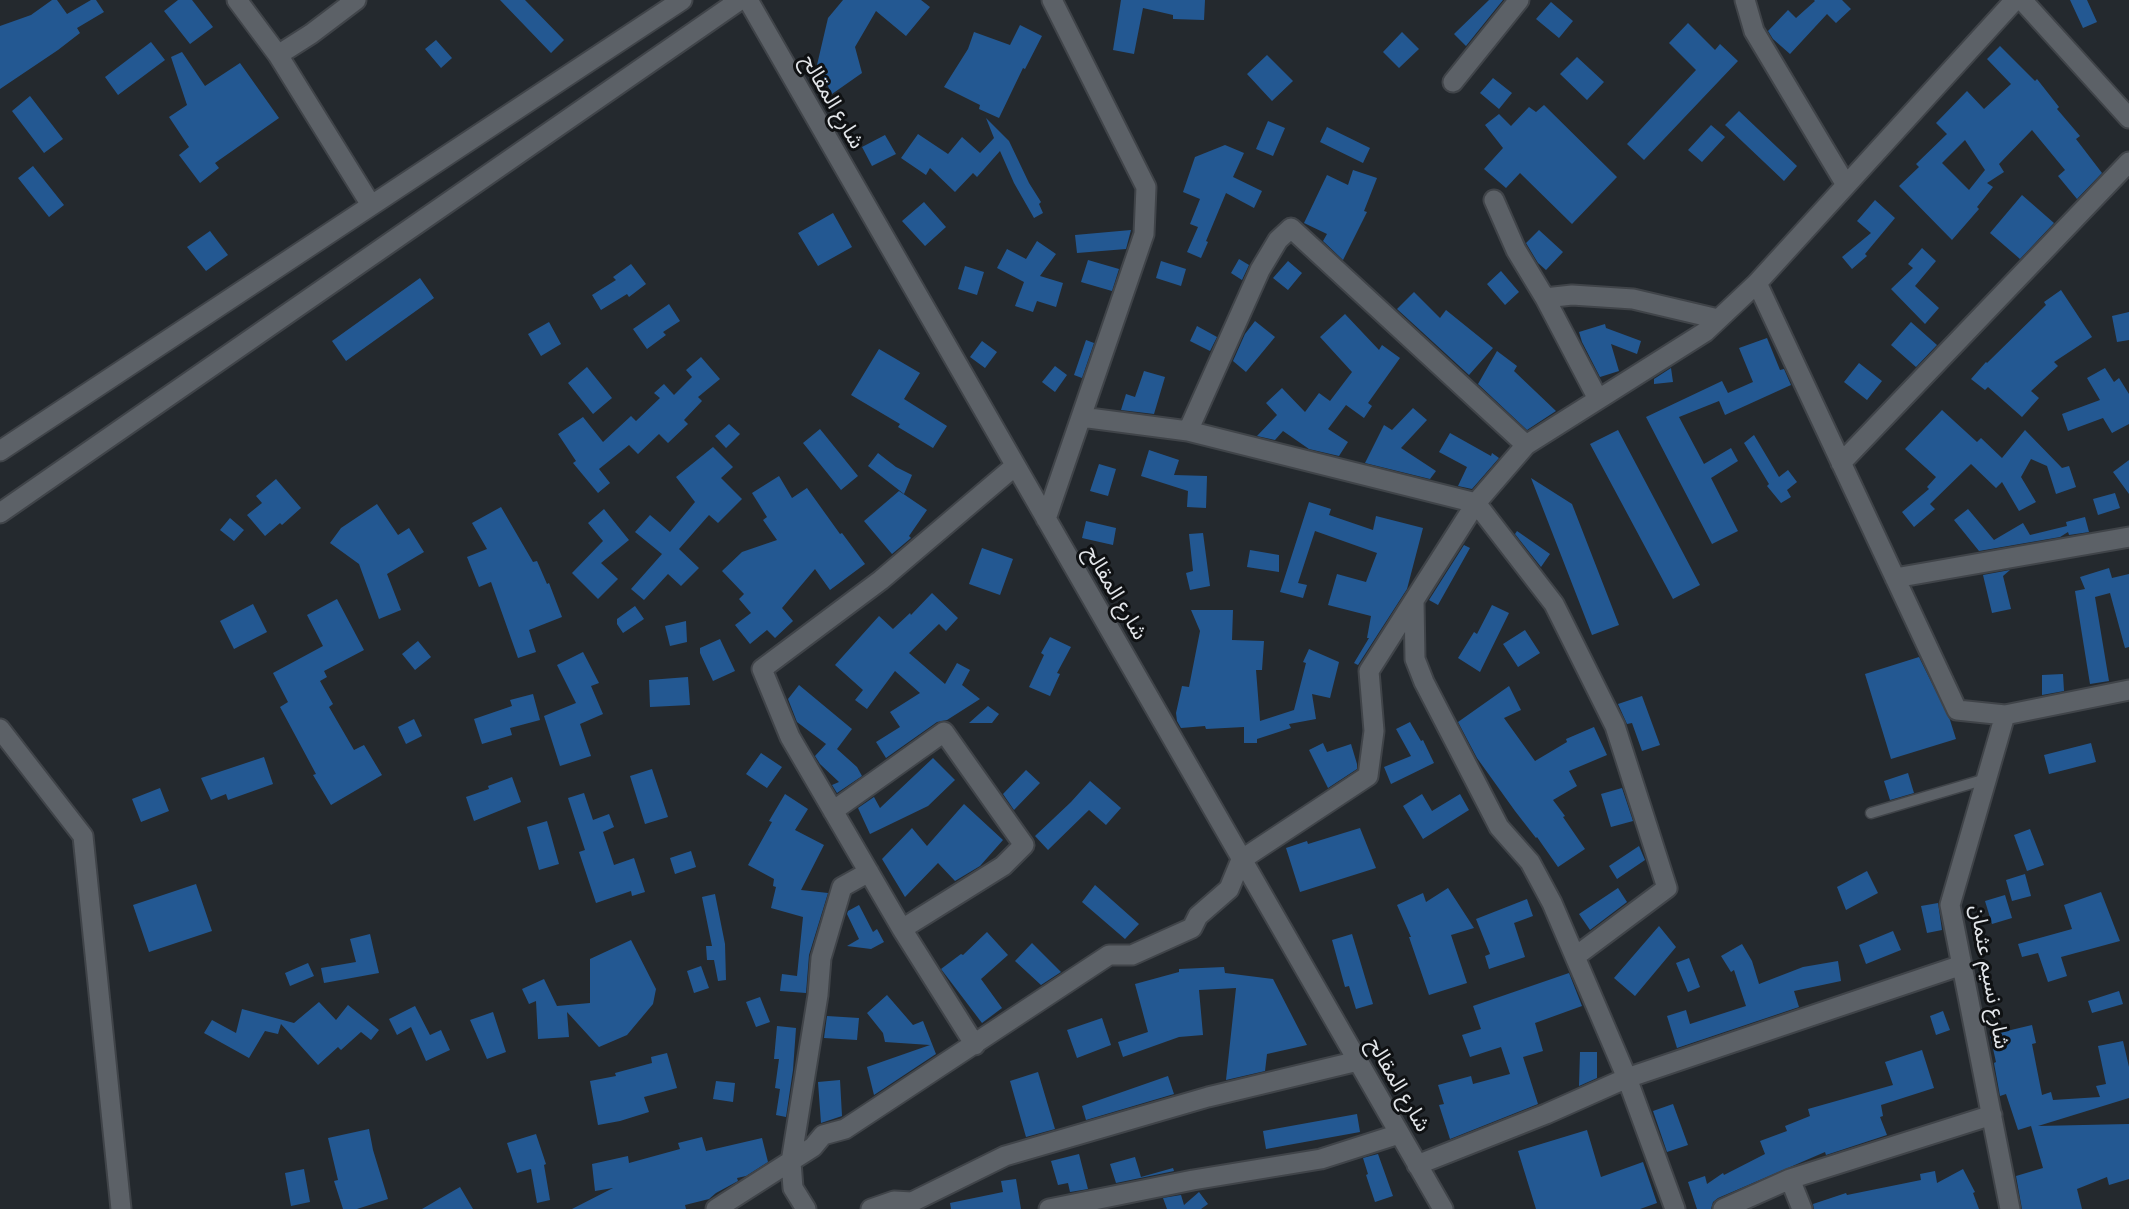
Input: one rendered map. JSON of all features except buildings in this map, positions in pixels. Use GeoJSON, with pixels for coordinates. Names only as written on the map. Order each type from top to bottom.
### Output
{"type":"FeatureCollection","features":[{"type":"Feature","properties":{"kind":"street"},"geometry":{"type":"LineString","coordinates":[[237,0],[278,55],[371,205]]}},
{"type":"Feature","properties":{"kind":"street"},"geometry":{"type":"LineString","coordinates":[[278,55],[356,0]]}},
{"type":"Feature","properties":{"kind":"street"},"geometry":{"type":"LineString","coordinates":[[0,450],[682,0]]}},
{"type":"Feature","properties":{"kind":"street"},"geometry":{"type":"LineString","coordinates":[[0,513],[740,0]]}},
{"type":"Feature","properties":{"kind":"street","name":"شارع المقالح"},"geometry":{"type":"LineString","coordinates":[[748,0],[1443,1209]]}},
{"type":"Feature","properties":{"kind":"street"},"geometry":{"type":"LineString","coordinates":[[1046,519],[1144,234],[1146,187],[1052,0]]}},
{"type":"Feature","properties":{"kind":"street"},"geometry":{"type":"LineString","coordinates":[[1452,82],[1519,0]]}},
{"type":"Feature","properties":{"kind":"street"},"geometry":{"type":"LineString","coordinates":[[1745,0],[1754,31],[1846,185]]}},
{"type":"Feature","properties":{"kind":"street"},"geometry":{"type":"LineString","coordinates":[[716,1209],[813,1147],[823,1135],[845,1129],[1109,955],[1132,955],[1192,928],[1198,916],[1229,889],[1241,860],[1368,776],[1374,731],[1369,671],[1476,502],[1526,444],[1704,332],[1757,283],[2015,0]]}},
{"type":"Feature","properties":{"kind":"street"},"geometry":{"type":"LineString","coordinates":[[2022,0],[2129,118]]}},
{"type":"Feature","properties":{"kind":"street"},"geometry":{"type":"LineString","coordinates":[[1841,463],[2129,162]]}},
{"type":"Feature","properties":{"kind":"street"},"geometry":{"type":"LineString","coordinates":[[1494,200],[1516,250],[1545,298],[1598,399]]}},
{"type":"Feature","properties":{"kind":"street"},"geometry":{"type":"LineString","coordinates":[[1188,431],[1261,270],[1278,240],[1291,228],[1526,444]]}},
{"type":"Feature","properties":{"kind":"street"},"geometry":{"type":"LineString","coordinates":[[1757,283],[1957,710],[2005,715],[2129,690]]}},
{"type":"Feature","properties":{"kind":"street"},"geometry":{"type":"LineString","coordinates":[[1545,298],[1572,295],[1633,299],[1718,319]]}},
{"type":"Feature","properties":{"kind":"street"},"geometry":{"type":"LineString","coordinates":[[1081,417],[1188,431],[1476,502],[1554,604],[1615,726],[1667,888],[1576,956]]}},
{"type":"Feature","properties":{"kind":"street"},"geometry":{"type":"LineString","coordinates":[[975,1045],[902,929],[790,737],[762,669],[881,580],[1015,466]]}},
{"type":"Feature","properties":{"kind":"street"},"geometry":{"type":"LineString","coordinates":[[1895,578],[2129,537]]}},
{"type":"Feature","properties":{"kind":"street"},"geometry":{"type":"LineString","coordinates":[[1414,601],[1415,659],[1424,682],[1499,827],[1530,862],[1552,903],[1627,1078],[1675,1209]]}},
{"type":"Feature","properties":{"kind":"street","name":"شارع نسيم عثمان"},"geometry":{"type":"LineString","coordinates":[[2005,715],[1950,905],[2010,1209]]}},
{"type":"Feature","properties":{"kind":"street"},"geometry":{"type":"LineString","coordinates":[[0,729],[83,836],[121,1209]]}},
{"type":"Feature","properties":{"kind":"street"},"geometry":{"type":"LineString","coordinates":[[833,811],[944,732],[1024,845],[1003,866],[902,929]]}},
{"type":"Feature","properties":{"kind":"street"},"geometry":{"type":"LineString","coordinates":[[806,1209],[793,1188],[791,1162],[818,995],[821,958],[842,887],[869,872]]}},
{"type":"Feature","properties":{"kind":"street"},"geometry":{"type":"LineString","coordinates":[[1417,1165],[1546,1114],[1627,1078],[1962,965]]}},
{"type":"Feature","properties":{"kind":"street"},"geometry":{"type":"LineString","coordinates":[[871,1209],[894,1202],[913,1205],[1005,1156],[1208,1097],[1358,1061]]}},
{"type":"Feature","properties":{"kind":"street"},"geometry":{"type":"LineString","coordinates":[[1723,1209],[1790,1179],[1992,1115]]}},
{"type":"Feature","properties":{"kind":"street"},"geometry":{"type":"LineString","coordinates":[[1049,1209],[1193,1180],[1321,1159],[1399,1134]]}},
{"type":"Feature","properties":{"kind":"street"},"geometry":{"type":"LineString","coordinates":[[1790,1179],[1802,1209]]}},
{"type":"Feature","properties":{"kind":"lane"},"geometry":{"type":"LineString","coordinates":[[1871,813],[1986,779]]}}]}
